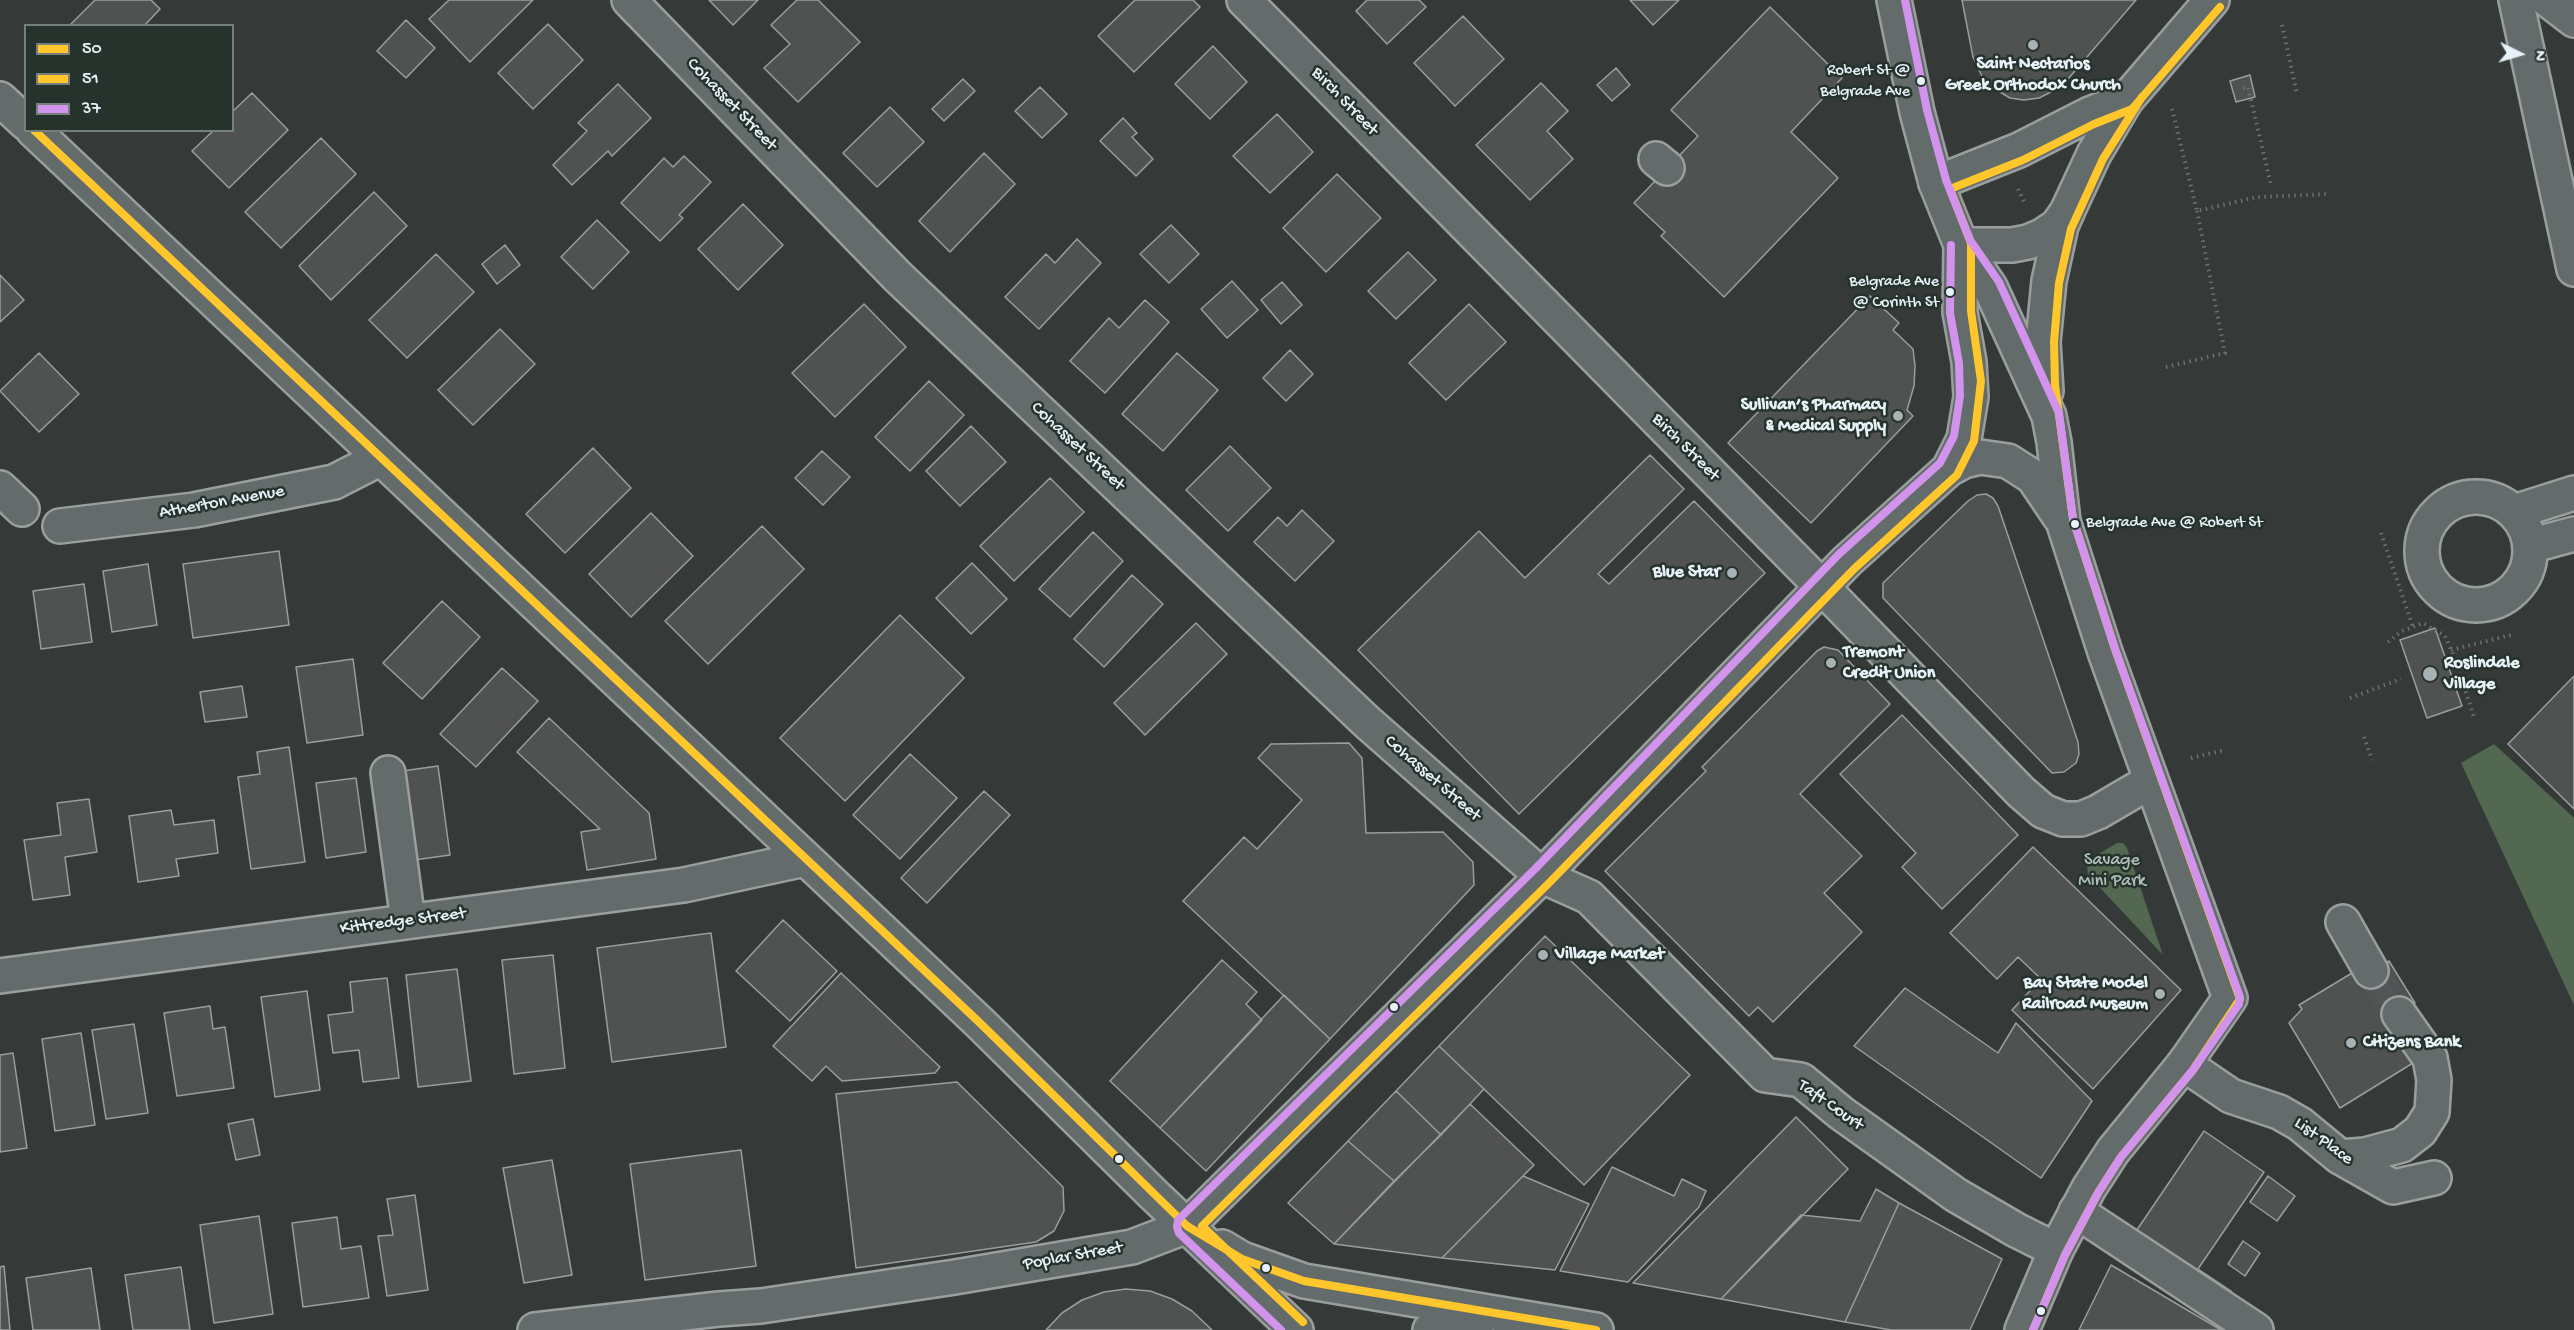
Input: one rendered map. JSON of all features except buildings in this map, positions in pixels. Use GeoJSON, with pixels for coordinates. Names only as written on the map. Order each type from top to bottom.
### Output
{"type":"FeatureCollection","features":[{"type":"Feature","properties":{"kind":"street","name":"Cohasset Street"},"geometry":{"type":"LineString","coordinates":[[629,0],[898,277],[1367,722],[1542,876]]}},
{"type":"Feature","properties":{"kind":"street","name":"Birch Street"},"geometry":{"type":"LineString","coordinates":[[1244,0],[2021,792],[2043,811],[2064,819],[2081,819],[2098,812],[2151,781]]}},
{"type":"Feature","properties":{"kind":"street"},"geometry":{"type":"LineString","coordinates":[[1894,0],[1917,112],[1936,183],[1961,244],[1990,287],[2049,416]]}},
{"type":"Feature","properties":{"kind":"street"},"geometry":{"type":"LineString","coordinates":[[2062,521],[2049,416],[2043,342],[2049,281],[2061,226],[2094,154],[2126,100],[2212,0]]}},
{"type":"Feature","properties":{"kind":"street"},"geometry":{"type":"LineString","coordinates":[[2516,0],[2574,269]]}},
{"type":"Feature","properties":{"kind":"street"},"geometry":{"type":"LineString","coordinates":[[2548,0],[2574,20]]}},
{"type":"Feature","properties":{"kind":"street"},"geometry":{"type":"LineString","coordinates":[[0,99],[24,121]]}},
{"type":"Feature","properties":{"kind":"street"},"geometry":{"type":"LineString","coordinates":[[1936,183],[2019,150],[2090,114],[2126,100]]}},
{"type":"Feature","properties":{"kind":"street"},"geometry":{"type":"LineString","coordinates":[[35,132],[980,1023],[1296,1330]]}},
{"type":"Feature","properties":{"kind":"street"},"geometry":{"type":"LineString","coordinates":[[1961,244],[2012,245],[2028,242],[2050,232],[2062,221],[2067,212]]}},
{"type":"Feature","properties":{"kind":"street"},"geometry":{"type":"LineString","coordinates":[[1949,469],[1964,439],[1971,397],[1969,362],[1960,312],[1961,244]]}},
{"type":"Feature","properties":{"kind":"street"},"geometry":{"type":"LineString","coordinates":[[1187,1226],[1542,876],[1822,587],[1949,469],[1964,461],[1980,457],[2008,461],[2026,471],[2041,485],[2062,521],[2151,781],[2230,998],[2184,1064],[2113,1151],[2055,1250],[2022,1330]]}},
{"type":"Feature","properties":{"kind":"street","name":"Atherton Avenue"},"geometry":{"type":"LineString","coordinates":[[60,526],[194,510],[334,482],[380,459]]}},
{"type":"Feature","properties":{"kind":"street"},"geometry":{"type":"LineString","coordinates":[[2514,512],[2574,494]]}},
{"type":"Feature","properties":{"kind":"street"},"geometry":{"type":"LineString","coordinates":[[2477,496],[2493,499],[2514,512],[2523,522],[2530,546],[2529,564],[2522,580],[2510,594],[2494,602],[2476,605],[2459,602],[2443,594],[2431,581],[2424,565],[2422,547],[2426,530],[2446,505],[2462,498],[2477,496]]}},
{"type":"Feature","properties":{"kind":"street"},"geometry":{"type":"LineString","coordinates":[[2530,546],[2574,534]]}},
{"type":"Feature","properties":{"kind":"street"},"geometry":{"type":"LineString","coordinates":[[388,773],[408,921]]}},
{"type":"Feature","properties":{"kind":"street","name":"Kittredge Street"},"geometry":{"type":"LineString","coordinates":[[0,976],[684,885],[805,859]]}},
{"type":"Feature","properties":{"kind":"street","name":"Taft Court"},"geometry":{"type":"LineString","coordinates":[[1542,876],[1589,897],[1765,1075],[1801,1080],[1841,1113],[1956,1195],[2055,1250]]}},
{"type":"Feature","properties":{"kind":"street"},"geometry":{"type":"LineString","coordinates":[[2343,922],[2371,971]]}},
{"type":"Feature","properties":{"kind":"street"},"geometry":{"type":"LineString","coordinates":[[2340,1157],[2365,1155],[2402,1145],[2420,1131],[2432,1112],[2434,1080],[2430,1058],[2398,1014]]}},
{"type":"Feature","properties":{"kind":"street","name":"List Place"},"geometry":{"type":"LineString","coordinates":[[2184,1064],[2231,1096],[2278,1112],[2300,1124],[2340,1157],[2393,1187],[2434,1178]]}},
{"type":"Feature","properties":{"kind":"street"},"geometry":{"type":"LineString","coordinates":[[2076,1211],[2256,1330]]}},
{"type":"Feature","properties":{"kind":"street"},"geometry":{"type":"LineString","coordinates":[[1187,1226],[1242,1259],[1304,1281],[1596,1330]]}},
{"type":"Feature","properties":{"kind":"street","name":"Poplar Street"},"geometry":{"type":"LineString","coordinates":[[535,1330],[717,1319],[779,1303],[1132,1246],[1187,1226]]}},
{"type":"Feature","properties":{"kind":"street"},"geometry":{"type":"LineString","coordinates":[[1430,1330],[1455,1322],[1497,1314]]}},
{"type":"Feature","properties":{"kind":"path"},"geometry":{"type":"LineString","coordinates":[[2282,25],[2297,94]]}},
{"type":"Feature","properties":{"kind":"path"},"geometry":{"type":"LineString","coordinates":[[2244,88],[2248,87],[2271,186]]}},
{"type":"Feature","properties":{"kind":"path"},"geometry":{"type":"LineString","coordinates":[[2166,367],[2225,353],[2196,211],[2172,109]]}},
{"type":"Feature","properties":{"kind":"path"},"geometry":{"type":"LineString","coordinates":[[2196,211],[2257,197],[2328,194]]}},
{"type":"Feature","properties":{"kind":"path"},"geometry":{"type":"LineString","coordinates":[[2381,533],[2413,627]]}},
{"type":"Feature","properties":{"kind":"path"},"geometry":{"type":"LineString","coordinates":[[2388,642],[2402,631],[2423,623],[2445,636],[2456,661]]}},
{"type":"Feature","properties":{"kind":"path"},"geometry":{"type":"LineString","coordinates":[[2451,650],[2515,634]]}},
{"type":"Feature","properties":{"kind":"path"},"geometry":{"type":"LineString","coordinates":[[2350,698],[2401,679]]}},
{"type":"Feature","properties":{"kind":"path"},"geometry":{"type":"LineString","coordinates":[[2462,680],[2474,717]]}},
{"type":"Feature","properties":{"kind":"path"},"geometry":{"type":"LineString","coordinates":[[2364,737],[2372,760]]}},
{"type":"Feature","properties":{"kind":"path"},"geometry":{"type":"LineString","coordinates":[[2191,758],[2224,750]]}},
{"type":"Feature","properties":{"kind":"green space"},"geometry":{"type":"Polygon","coordinates":[[[2494,744],[2574,818],[2574,1005],[2461,763],[2494,744]]]}},
{"type":"Feature","properties":{"kind":"green space","name":"Savage Mini Park"},"geometry":{"type":"Polygon","coordinates":[[[2117,843],[2123,843],[2127,848],[2163,955],[2088,875],[2087,865],[2097,855],[2117,843]]]}},
{"type":"Feature","properties":{"kind":"tunnel"},"geometry":{"type":"LineString","coordinates":[[2371,971],[2399,1014]]}},
{"type":"Feature","properties":{"kind":"transit line","name":"37"},"geometry":{"type":"LineString","coordinates":[[1905,0],[1927,110],[1946,180],[1970,240],[1999,282],[2059,413],[2073,519],[2115,649],[2240,997],[2239,1004],[2193,1070],[2121,1157],[2098,1193],[2065,1255],[2033,1330]]}},
{"type":"Feature","properties":{"kind":"transit line","name":"51"},"geometry":{"type":"LineString","coordinates":[[1303,1322],[1202,1226],[1549,883],[1854,569],[1957,475],[1974,441],[1981,381],[1971,311],[1971,243],[1950,189],[2023,160],[2094,124],[2132,109],[2220,7]]}},
{"type":"Feature","properties":{"kind":"transit line","name":"51"},"geometry":{"type":"LineString","coordinates":[[2033,1330],[2065,1255],[2098,1193],[2121,1157],[2193,1070],[2240,999],[2115,649],[2073,519],[2055,385],[2054,342],[2059,283],[2071,229],[2103,159],[2142,97]]}},
{"type":"Feature","properties":{"kind":"transit line","name":"50"},"geometry":{"type":"LineString","coordinates":[[36,132],[980,1023],[1187,1226],[1242,1259],[1304,1281],[1596,1330]]}},
{"type":"Feature","properties":{"kind":"transit line","name":"37"},"geometry":{"type":"LineString","coordinates":[[1281,1330],[1179,1233],[1178,1220],[1535,869],[1839,554],[1940,463],[1954,436],[1960,396],[1959,363],[1950,313],[1951,245]]}},
{"type":"Feature","properties":{"kind":"place","name":"Saint Nectarios Greek Orthodox Church"},"geometry":{"type":"Point","coordinates":[2033,45]}},
{"type":"Feature","properties":{"kind":"place","name":"Robert St @ Belgrade Ave"},"geometry":{"type":"Point","coordinates":[1921,81]}},
{"type":"Feature","properties":{"kind":"place","name":"Belgrade Ave @ Corinth St"},"geometry":{"type":"Point","coordinates":[1950,292]}},
{"type":"Feature","properties":{"kind":"place","name":"Sullivan’s Pharmacy & Medical Supply"},"geometry":{"type":"Point","coordinates":[1898,416]}},
{"type":"Feature","properties":{"kind":"place","name":"Belgrade Ave @ Robert St"},"geometry":{"type":"Point","coordinates":[2075,524]}},
{"type":"Feature","properties":{"kind":"place","name":"Blue Star"},"geometry":{"type":"Point","coordinates":[1732,573]}},
{"type":"Feature","properties":{"kind":"place","name":"Tremont Credit Union"},"geometry":{"type":"Point","coordinates":[1831,663]}},
{"type":"Feature","properties":{"kind":"place","name":"Roslindale Village"},"geometry":{"type":"Point","coordinates":[2430,674]}},
{"type":"Feature","properties":{"kind":"place","name":"Village Market"},"geometry":{"type":"Point","coordinates":[1543,955]}},
{"type":"Feature","properties":{"kind":"place","name":"Bay State Model Railroad Museum"},"geometry":{"type":"Point","coordinates":[2160,994]}},
{"type":"Feature","properties":{"kind":"place","name":"Citizens Bank"},"geometry":{"type":"Point","coordinates":[2351,1043]}}]}
